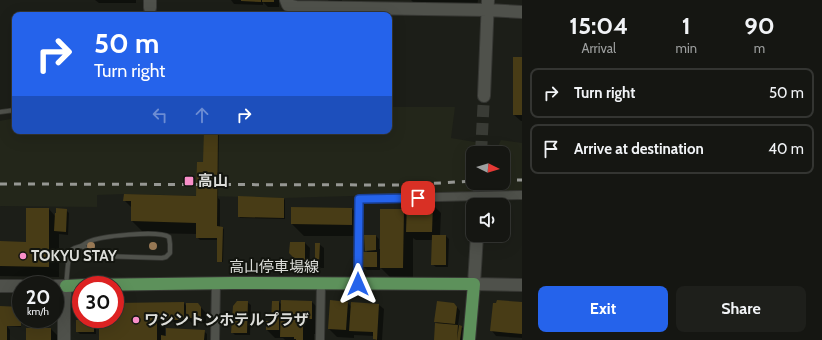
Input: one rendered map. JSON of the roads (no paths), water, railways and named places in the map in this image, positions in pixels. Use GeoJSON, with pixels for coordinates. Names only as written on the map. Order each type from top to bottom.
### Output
{"type":"FeatureCollection","features":[{"type":"Feature","properties":{"kind":"main road","name":"高山停車場線"},"geometry":{"type":"LineString","coordinates":[[64,286],[216,283],[474,284]]}},
{"type":"Feature","properties":{"kind":"main road"},"geometry":{"type":"LineString","coordinates":[[468,340],[474,284]]}},
{"type":"Feature","properties":{"kind":"street"},"geometry":{"type":"LineString","coordinates":[[286,0],[288,6],[296,7],[488,5],[522,12]]}},
{"type":"Feature","properties":{"kind":"street"},"geometry":{"type":"LineString","coordinates":[[484,96],[488,5]]}},
{"type":"Feature","properties":{"kind":"street"},"geometry":{"type":"LineString","coordinates":[[358,284],[359,199],[522,195]]}},
{"type":"Feature","properties":{"kind":"street"},"geometry":{"type":"LineString","coordinates":[[477,242],[474,284],[522,285]]}},
{"type":"Feature","properties":{"kind":"street"},"geometry":{"type":"LineString","coordinates":[[215,340],[216,283]]}},
{"type":"Feature","properties":{"kind":"street"},"geometry":{"type":"LineString","coordinates":[[320,340],[321,284]]}},
{"type":"Feature","properties":{"kind":"street"},"geometry":{"type":"LineString","coordinates":[[0,286],[12,286]]}},
{"type":"Feature","properties":{"kind":"street"},"geometry":{"type":"LineString","coordinates":[[64,328],[64,340]]}},
{"type":"Feature","properties":{"kind":"lane"},"geometry":{"type":"LineString","coordinates":[[0,112],[12,110]]}},
{"type":"Feature","properties":{"kind":"lane"},"geometry":{"type":"LineString","coordinates":[[63,276],[69,253],[73,248],[82,246],[88,241],[117,235],[165,234],[169,237],[170,253],[166,257],[162,258],[100,256],[82,246]]}},
{"type":"Feature","properties":{"kind":"tunnel"},"geometry":{"type":"LineString","coordinates":[[481,146],[484,96]]}},
{"type":"Feature","properties":{"kind":"tunnel"},"geometry":{"type":"LineString","coordinates":[[479,190],[479,198]]}},
{"type":"Feature","properties":{"kind":"railway"},"geometry":{"type":"LineString","coordinates":[[510,180],[522,180]]}},
{"type":"Feature","properties":{"kind":"railway"},"geometry":{"type":"LineString","coordinates":[[0,184],[406,185],[466,181]]}},
{"type":"Feature","properties":{"kind":"place","name":"高山"},"geometry":{"type":"Point","coordinates":[189,181]}},
{"type":"Feature","properties":{"kind":"place","name":"TOKYU STAY"},"geometry":{"type":"Point","coordinates":[23,256]}},
{"type":"Feature","properties":{"kind":"place","name":"ワシントンホテルプラザ"},"geometry":{"type":"Point","coordinates":[136,320]}}]}
